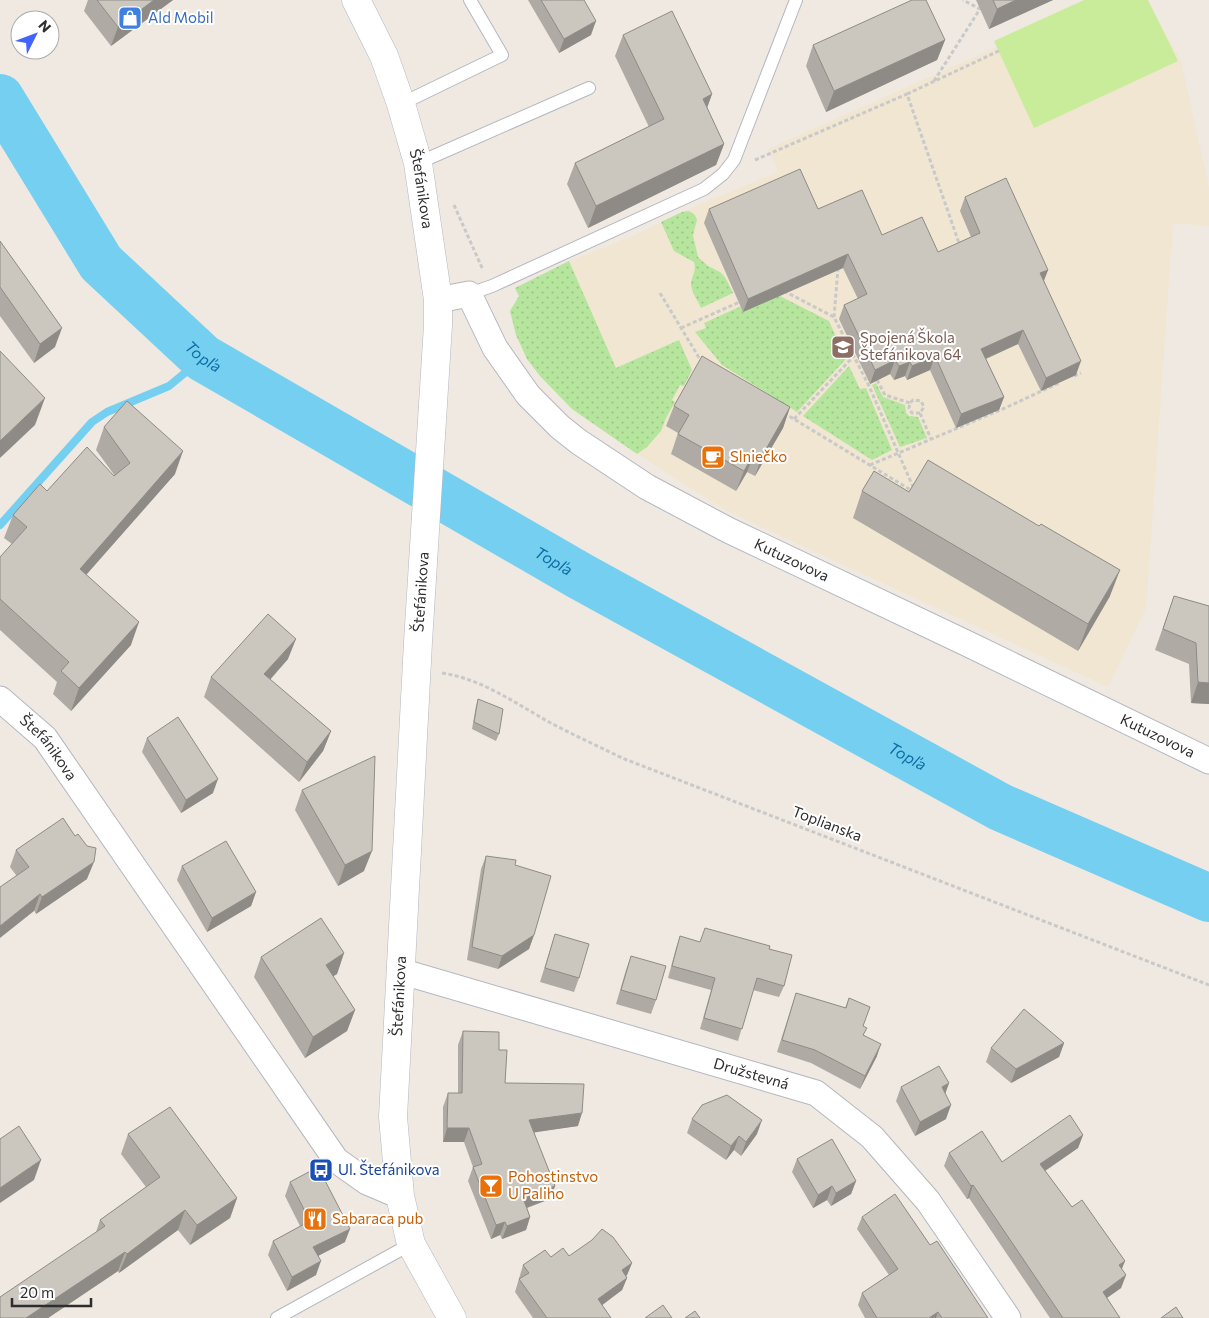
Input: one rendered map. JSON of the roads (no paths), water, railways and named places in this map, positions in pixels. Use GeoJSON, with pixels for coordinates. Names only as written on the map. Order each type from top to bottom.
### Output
{"type":"FeatureCollection","features":[{"type":"Feature","properties":{"kind":"street","name":"Štefánikova"},"geometry":{"type":"LineString","coordinates":[[356,0],[384,56],[401,104],[418,164],[438,312],[418,642],[393,1117],[400,1196],[411,1244],[452,1318]]}},
{"type":"Feature","properties":{"kind":"street"},"geometry":{"type":"LineString","coordinates":[[438,312],[470,294]]}},
{"type":"Feature","properties":{"kind":"street","name":"Kutuzovova"},"geometry":{"type":"LineString","coordinates":[[470,294],[495,348],[528,395],[560,427],[579,442],[647,487],[728,530],[1209,761]]}},
{"type":"Feature","properties":{"kind":"street","name":"Štefánikova"},"geometry":{"type":"LineString","coordinates":[[0,699],[45,738],[336,1160],[367,1182],[400,1196]]}},
{"type":"Feature","properties":{"kind":"street","name":"Družstevná"},"geometry":{"type":"LineString","coordinates":[[400,971],[816,1093],[872,1137],[928,1201],[1008,1318]]}},
{"type":"Feature","properties":{"kind":"lane"},"geometry":{"type":"LineString","coordinates":[[401,104],[502,55],[470,0]]}},
{"type":"Feature","properties":{"kind":"lane"},"geometry":{"type":"LineString","coordinates":[[470,294],[492,286],[704,189],[723,174],[734,160],[796,0]]}},
{"type":"Feature","properties":{"kind":"lane"},"geometry":{"type":"LineString","coordinates":[[418,164],[590,88]]}},
{"type":"Feature","properties":{"kind":"lane"},"geometry":{"type":"LineString","coordinates":[[277,1318],[411,1244]]}},
{"type":"Feature","properties":{"kind":"waterway","name":"Topľa"},"geometry":{"type":"LineString","coordinates":[[0,98],[101,263],[203,358],[580,576],[1000,807],[1209,898]]}},
{"type":"Feature","properties":{"kind":"waterway"},"geometry":{"type":"LineString","coordinates":[[0,525],[92,422],[107,412],[169,386],[203,358]]}},
{"type":"Feature","properties":{"kind":"place","name":"Ald Mobil"},"geometry":{"type":"Point","coordinates":[130,18]}},
{"type":"Feature","properties":{"kind":"place","name":"Spojená Škola Štefánikova 64"},"geometry":{"type":"Point","coordinates":[843,347]}},
{"type":"Feature","properties":{"kind":"place","name":"Slniečko"},"geometry":{"type":"Point","coordinates":[713,457]}},
{"type":"Feature","properties":{"kind":"place","name":"Ul. Štefánikova"},"geometry":{"type":"Point","coordinates":[321,1170]}},
{"type":"Feature","properties":{"kind":"place","name":"Pohostinstvo U Paliho"},"geometry":{"type":"Point","coordinates":[491,1186]}},
{"type":"Feature","properties":{"kind":"place","name":"Sabaraca pub"},"geometry":{"type":"Point","coordinates":[315,1219]}}]}
